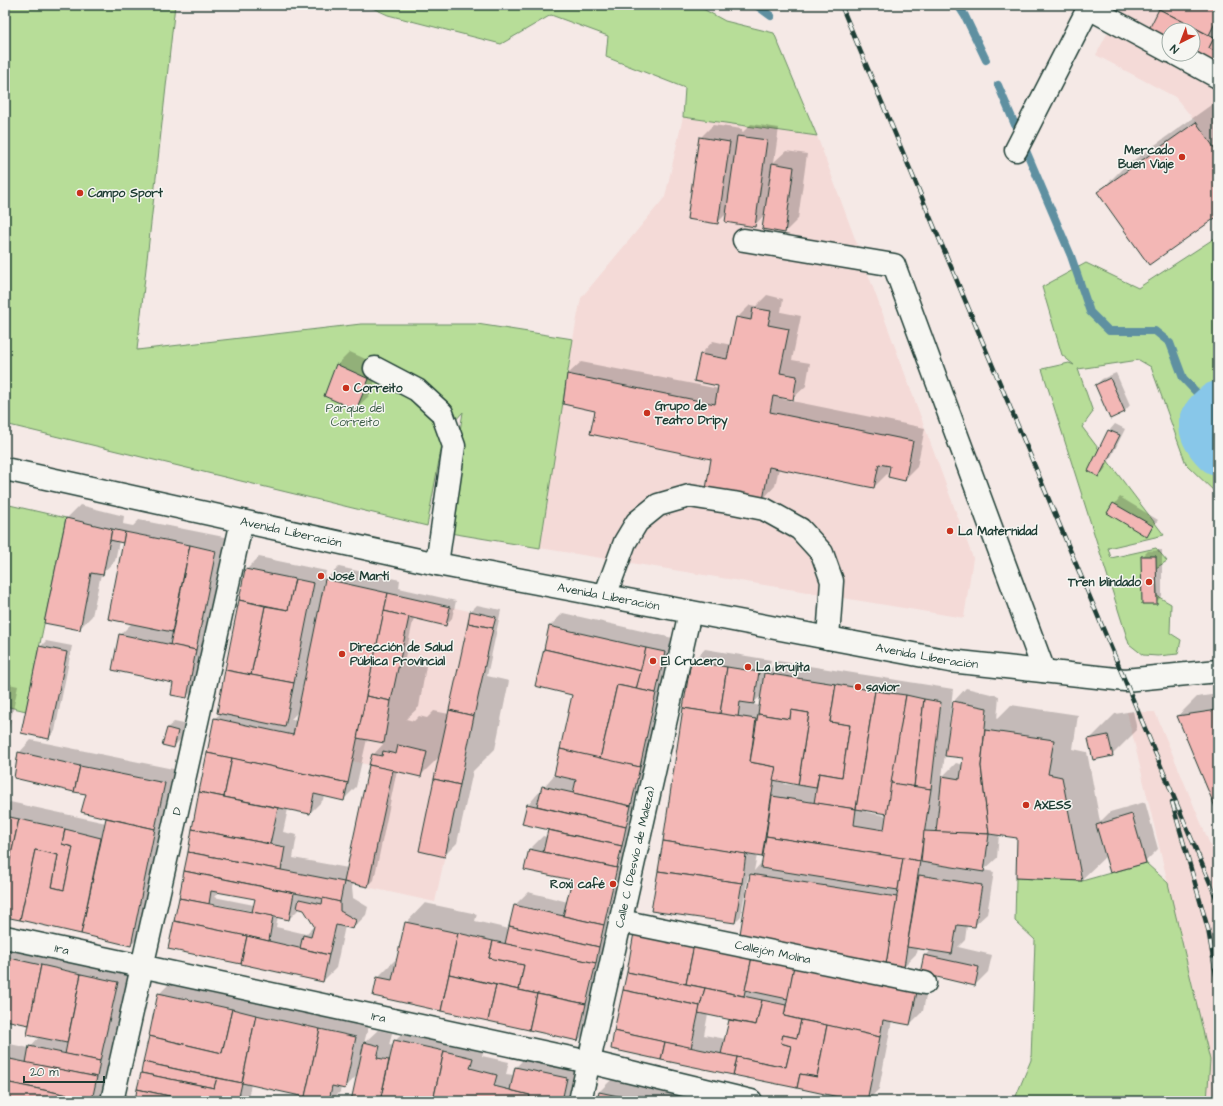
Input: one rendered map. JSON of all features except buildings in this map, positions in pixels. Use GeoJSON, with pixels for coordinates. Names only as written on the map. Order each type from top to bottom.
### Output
{"type":"FeatureCollection","features":[{"type":"Feature","properties":{"kind":"street"},"geometry":{"type":"LineString","coordinates":[[1016,150],[1090,6],[1161,46]]}},
{"type":"Feature","properties":{"kind":"street"},"geometry":{"type":"LineString","coordinates":[[1191,62],[1218,77]]}},
{"type":"Feature","properties":{"kind":"street"},"geometry":{"type":"LineString","coordinates":[[744,240],[894,266],[1044,671]]}},
{"type":"Feature","properties":{"kind":"street"},"geometry":{"type":"LineString","coordinates":[[375,368],[417,390],[442,413],[454,446],[437,564]]}},
{"type":"Feature","properties":{"kind":"street","name":"Avenida Liberación"},"geometry":{"type":"LineString","coordinates":[[5,469],[437,564],[950,661],[1125,680],[1218,671]]}},
{"type":"Feature","properties":{"kind":"street"},"geometry":{"type":"LineString","coordinates":[[605,596],[625,542],[636,522],[658,505],[689,496],[734,503],[764,509],[800,529],[822,553],[832,581],[828,638]]}},
{"type":"Feature","properties":{"kind":"street","name":"D"},"geometry":{"type":"LineString","coordinates":[[112,1101],[242,521]]}},
{"type":"Feature","properties":{"kind":"street","name":"Calle C (Desvío de Maleza)"},"geometry":{"type":"LineString","coordinates":[[580,1101],[690,612]]}},
{"type":"Feature","properties":{"kind":"street","name":"Callejón Molina"},"geometry":{"type":"LineString","coordinates":[[621,920],[925,982]]}},
{"type":"Feature","properties":{"kind":"street","name":"1ra"},"geometry":{"type":"LineString","coordinates":[[5,937],[589,1062],[751,1101]]}},
{"type":"Feature","properties":{"kind":"shaded area","name":"Mercado Buen Viaje"},"geometry":{"type":"Polygon","coordinates":[[[1122,5],[1218,5],[1218,216],[1149,265],[1097,192],[1196,122],[1175,97],[1096,55],[1122,5]]]}},
{"type":"Feature","properties":{"kind":"shaded area"},"geometry":{"type":"Polygon","coordinates":[[[683,117],[817,136],[973,558],[964,618],[540,548],[573,339],[581,298],[665,197],[683,117]]]}},
{"type":"Feature","properties":{"kind":"shaded area"},"geometry":{"type":"Polygon","coordinates":[[[388,593],[496,617],[435,902],[344,882],[369,765],[352,761],[388,593]]]}},
{"type":"Feature","properties":{"kind":"shaded area"},"geometry":{"type":"Polygon","coordinates":[[[1127,712],[1155,712],[1218,864],[1218,1101],[1207,1101],[1210,1060],[1127,712]]]}},
{"type":"Feature","properties":{"kind":"green space","name":"Parque del Correito"},"geometry":{"type":"Polygon","coordinates":[[[5,5],[175,5],[137,350],[361,324],[477,324],[573,339],[540,548],[444,532],[463,412],[444,433],[427,526],[5,424],[5,5]]]}},
{"type":"Feature","properties":{"kind":"green space"},"geometry":{"type":"Polygon","coordinates":[[[366,5],[696,5],[725,21],[774,33],[817,136],[683,117],[685,88],[606,57],[608,36],[551,15],[501,44],[388,15],[366,5]]]}},
{"type":"Feature","properties":{"kind":"green space"},"geometry":{"type":"Polygon","coordinates":[[[1218,236],[1218,495],[1186,464],[1151,367],[1139,360],[1078,369],[1093,412],[1082,427],[1164,535],[1108,548],[1111,558],[1156,548],[1167,561],[1156,568],[1157,596],[1171,604],[1170,633],[1181,640],[1178,654],[1158,656],[1143,655],[1129,644],[1042,369],[1069,363],[1074,365],[1062,355],[1042,287],[1086,263],[1138,288],[1218,236]]]}},
{"type":"Feature","properties":{"kind":"green space"},"geometry":{"type":"Polygon","coordinates":[[[5,504],[66,518],[26,711],[5,706],[5,504]]]}},
{"type":"Feature","properties":{"kind":"green space"},"geometry":{"type":"Polygon","coordinates":[[[1146,863],[1168,883],[1210,1060],[1207,1101],[1014,1101],[1031,1060],[1035,940],[1015,921],[1016,878],[1082,881],[1146,863]]]}},
{"type":"Feature","properties":{"kind":"waterway"},"geometry":{"type":"LineString","coordinates":[[756,5],[771,16]]}},
{"type":"Feature","properties":{"kind":"waterway"},"geometry":{"type":"LineString","coordinates":[[958,5],[965,16],[986,60]]}},
{"type":"Feature","properties":{"kind":"waterway"},"geometry":{"type":"LineString","coordinates":[[998,85],[1071,256],[1090,312],[1109,331],[1155,331],[1170,343],[1183,378],[1198,394]]}},
{"type":"Feature","properties":{"kind":"waterway"},"geometry":{"type":"LineString","coordinates":[[1218,405],[1206,417],[1203,428],[1208,439],[1218,451]]}},
{"type":"Feature","properties":{"kind":"railway"},"geometry":{"type":"LineString","coordinates":[[841,5],[1218,902]]}},
{"type":"Feature","properties":{"kind":"railway"},"geometry":{"type":"LineString","coordinates":[[1172,802],[1208,929],[1218,986]]}},
{"type":"Feature","properties":{"kind":"place","name":"Mercado Buen Viaje"},"geometry":{"type":"Point","coordinates":[1182,157]}},
{"type":"Feature","properties":{"kind":"place","name":"Campo Sport"},"geometry":{"type":"Point","coordinates":[80,193]}},
{"type":"Feature","properties":{"kind":"place","name":"Correito"},"geometry":{"type":"Point","coordinates":[346,388]}},
{"type":"Feature","properties":{"kind":"place","name":"Grupo de Teatro Dripy"},"geometry":{"type":"Point","coordinates":[647,413]}},
{"type":"Feature","properties":{"kind":"place","name":"La Maternidad"},"geometry":{"type":"Point","coordinates":[950,531]}},
{"type":"Feature","properties":{"kind":"place","name":"José Martí"},"geometry":{"type":"Point","coordinates":[321,576]}},
{"type":"Feature","properties":{"kind":"place","name":"Tren blindado"},"geometry":{"type":"Point","coordinates":[1149,582]}},
{"type":"Feature","properties":{"kind":"place","name":"Dirección de Salud Pública Provincial"},"geometry":{"type":"Point","coordinates":[342,654]}},
{"type":"Feature","properties":{"kind":"place","name":"El Crucero"},"geometry":{"type":"Point","coordinates":[653,661]}},
{"type":"Feature","properties":{"kind":"place","name":"La brujita"},"geometry":{"type":"Point","coordinates":[748,667]}},
{"type":"Feature","properties":{"kind":"place","name":"savior"},"geometry":{"type":"Point","coordinates":[858,687]}},
{"type":"Feature","properties":{"kind":"place","name":"AXESS"},"geometry":{"type":"Point","coordinates":[1026,805]}},
{"type":"Feature","properties":{"kind":"place","name":"Roxi café"},"geometry":{"type":"Point","coordinates":[613,884]}}]}
